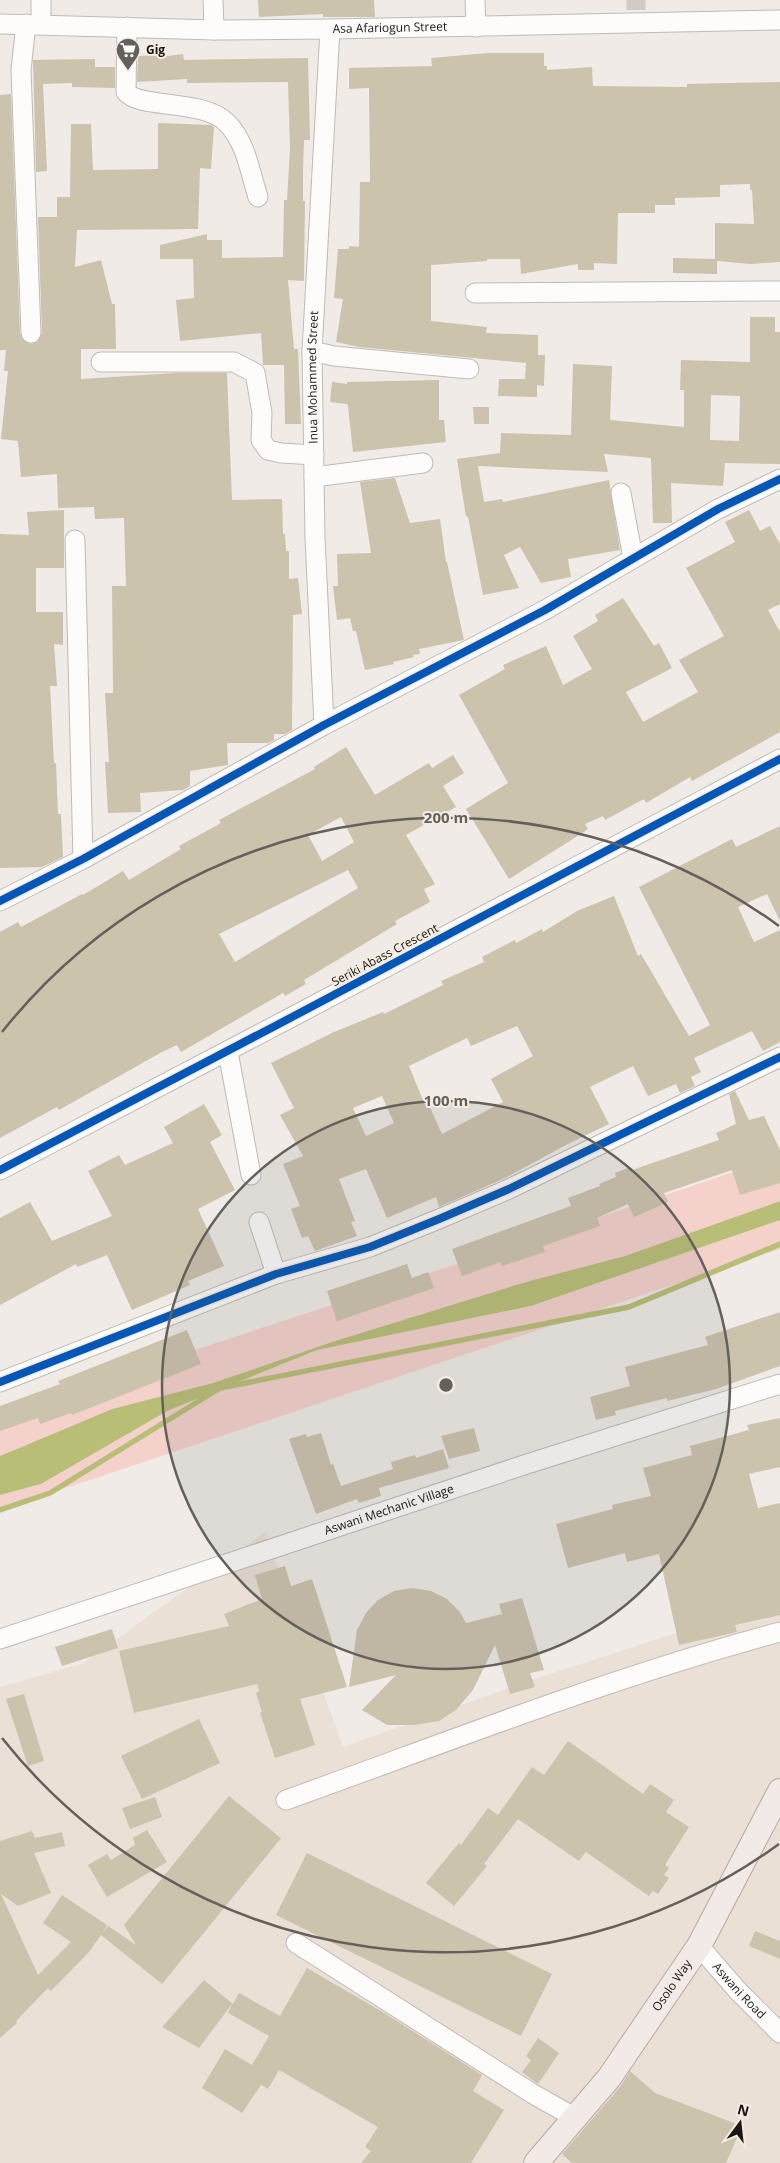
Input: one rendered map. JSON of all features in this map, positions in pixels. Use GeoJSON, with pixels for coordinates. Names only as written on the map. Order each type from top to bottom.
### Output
{"type":"FeatureCollection","features":[{"type":"Feature","properties":{"kind":"main road","name":"Osolo Way"},"geometry":{"type":"LineString","coordinates":[[536,2163],[608,2078],[698,1946],[777,1801]]}},
{"type":"Feature","properties":{"kind":"street"},"geometry":{"type":"LineString","coordinates":[[31,333],[21,70],[41,0]]}},
{"type":"Feature","properties":{"kind":"street"},"geometry":{"type":"LineString","coordinates":[[213,0],[214,30]]}},
{"type":"Feature","properties":{"kind":"street"},"geometry":{"type":"LineString","coordinates":[[474,0],[476,27]]}},
{"type":"Feature","properties":{"kind":"street","name":"Asa Afariogun Street"},"geometry":{"type":"LineString","coordinates":[[0,24],[214,30],[476,27],[636,16],[780,20]]}},
{"type":"Feature","properties":{"kind":"street"},"geometry":{"type":"LineString","coordinates":[[127,27],[126,92],[129,96],[205,110],[227,122],[243,147],[258,197]]}},
{"type":"Feature","properties":{"kind":"street","name":"Inua Mohammed Street"},"geometry":{"type":"LineString","coordinates":[[324,726],[314,477],[312,351],[330,29]]}},
{"type":"Feature","properties":{"kind":"street"},"geometry":{"type":"LineString","coordinates":[[475,293],[780,291]]}},
{"type":"Feature","properties":{"kind":"street"},"geometry":{"type":"LineString","coordinates":[[312,351],[334,356],[469,368]]}},
{"type":"Feature","properties":{"kind":"street"},"geometry":{"type":"LineString","coordinates":[[101,362],[234,362],[255,373],[262,413],[262,440],[268,450],[281,453],[314,455]]}},
{"type":"Feature","properties":{"kind":"street"},"geometry":{"type":"LineString","coordinates":[[314,477],[422,464]]}},
{"type":"Feature","properties":{"kind":"street"},"geometry":{"type":"LineString","coordinates":[[0,901],[83,859],[324,726],[545,610],[718,509],[780,478]]}},
{"type":"Feature","properties":{"kind":"street"},"geometry":{"type":"LineString","coordinates":[[621,493],[633,558]]}},
{"type":"Feature","properties":{"kind":"street"},"geometry":{"type":"LineString","coordinates":[[75,540],[83,859]]}},
{"type":"Feature","properties":{"kind":"street","name":"Seriki Abass Crescent"},"geometry":{"type":"LineString","coordinates":[[0,1170],[228,1052],[390,964],[780,759]]}},
{"type":"Feature","properties":{"kind":"street"},"geometry":{"type":"LineString","coordinates":[[228,1052],[251,1176]]}},
{"type":"Feature","properties":{"kind":"street"},"geometry":{"type":"LineString","coordinates":[[0,1382],[276,1274],[370,1247],[509,1189],[780,1057]]}},
{"type":"Feature","properties":{"kind":"street"},"geometry":{"type":"LineString","coordinates":[[259,1222],[276,1274]]}},
{"type":"Feature","properties":{"kind":"street","name":"Aswani Mechanic Village"},"geometry":{"type":"LineString","coordinates":[[0,1639],[527,1464],[780,1384]]}},
{"type":"Feature","properties":{"kind":"street"},"geometry":{"type":"LineString","coordinates":[[286,1800],[610,1685],[780,1632]]}},
{"type":"Feature","properties":{"kind":"street"},"geometry":{"type":"LineString","coordinates":[[296,1943],[533,2094],[574,2118]]}},
{"type":"Feature","properties":{"kind":"street","name":"Aswani Road"},"geometry":{"type":"LineString","coordinates":[[698,1946],[738,1991],[780,2033]]}},
{"type":"Feature","properties":{"kind":"shaded area"},"geometry":{"type":"Polygon","coordinates":[[[780,1156],[780,1201],[625,1256],[526,1282],[335,1341],[213,1383],[112,1409],[0,1456],[0,1414],[780,1156]]]}},
{"type":"Feature","properties":{"kind":"shaded area"},"geometry":{"type":"Polygon","coordinates":[[[780,1201],[780,1220],[531,1306],[317,1350],[167,1411],[41,1484],[0,1495],[0,1456],[112,1409],[213,1383],[335,1341],[526,1282],[625,1256],[780,1201]]]}},
{"type":"Feature","properties":{"kind":"shaded area"},"geometry":{"type":"Polygon","coordinates":[[[780,1220],[780,1249],[0,1510],[0,1495],[41,1484],[166,1411],[317,1350],[531,1306],[780,1220]]]}},
{"type":"Feature","properties":{"kind":"shaded area"},"geometry":{"type":"Polygon","coordinates":[[[265,1532],[343,1747],[526,1682],[780,1599],[780,2163],[0,2163],[0,1687],[84,1663],[265,1532]]]}},
{"type":"Feature","properties":{"kind":"building"},"geometry":{"type":"Polygon","coordinates":[[[258,0],[374,0],[375,17],[323,17],[323,14],[259,17],[258,0]]]}},
{"type":"Feature","properties":{"kind":"building"},"geometry":{"type":"Polygon","coordinates":[[[488,53],[544,53],[544,66],[547,66],[547,70],[592,67],[593,86],[687,87],[687,84],[780,82],[780,262],[751,264],[717,261],[717,274],[673,273],[673,258],[715,259],[715,223],[754,224],[750,184],[720,185],[720,197],[675,198],[675,205],[655,205],[655,213],[618,213],[617,264],[594,263],[594,270],[578,270],[578,264],[521,274],[520,259],[487,259],[487,261],[431,265],[431,321],[487,327],[486,333],[538,335],[538,355],[545,355],[544,386],[537,385],[537,397],[498,396],[499,379],[525,379],[526,363],[359,347],[336,342],[343,299],[334,298],[338,249],[349,249],[349,246],[359,247],[360,182],[370,182],[369,88],[349,89],[349,68],[432,66],[431,58],[488,53]]]}},
{"type":"Feature","properties":{"kind":"building"},"geometry":{"type":"Polygon","coordinates":[[[183,54],[184,60],[308,58],[310,140],[304,140],[304,281],[288,280],[294,349],[298,349],[301,424],[285,424],[284,365],[263,365],[261,333],[180,341],[176,300],[194,298],[193,259],[160,259],[160,245],[207,234],[207,240],[222,240],[222,258],[283,257],[284,200],[287,200],[290,148],[288,82],[187,83],[187,79],[137,82],[138,56],[161,55],[161,57],[183,54]]]}},
{"type":"Feature","properties":{"kind":"building"},"geometry":{"type":"Polygon","coordinates":[[[95,59],[95,67],[115,67],[115,88],[72,87],[72,83],[43,84],[47,171],[36,172],[33,60],[95,59]]]}},
{"type":"Feature","properties":{"kind":"building"},"geometry":{"type":"Polygon","coordinates":[[[11,94],[20,333],[22,339],[31,344],[37,342],[42,333],[38,217],[57,217],[57,197],[70,197],[71,124],[91,124],[93,170],[158,169],[158,123],[211,125],[214,127],[211,169],[200,168],[198,229],[77,230],[75,267],[101,260],[112,304],[115,304],[116,349],[81,349],[81,379],[176,373],[227,373],[232,500],[282,499],[283,534],[285,534],[286,551],[289,551],[289,579],[298,578],[302,614],[293,615],[292,730],[285,734],[274,734],[274,740],[268,743],[227,743],[228,765],[190,771],[190,786],[183,790],[140,793],[141,812],[108,813],[105,762],[109,762],[105,693],[113,693],[112,586],[126,586],[124,518],[95,519],[94,507],[58,508],[57,474],[21,477],[18,441],[1,439],[8,371],[4,371],[6,350],[0,350],[0,95],[11,94]]]}},
{"type":"Feature","properties":{"kind":"building"},"geometry":{"type":"Polygon","coordinates":[[[750,317],[775,317],[775,332],[780,332],[780,464],[725,463],[723,486],[671,483],[672,523],[653,523],[651,458],[604,454],[608,472],[478,466],[484,502],[502,499],[503,502],[609,480],[620,550],[568,559],[571,577],[541,583],[520,547],[504,555],[519,588],[483,595],[468,517],[466,517],[457,459],[500,453],[501,433],[571,435],[573,364],[612,366],[610,420],[684,427],[684,390],[680,390],[681,360],[750,362],[750,317]],[[711,395],[710,440],[739,441],[740,396],[711,395]]]}},
{"type":"Feature","properties":{"kind":"building"},"geometry":{"type":"Polygon","coordinates":[[[439,380],[439,420],[444,420],[446,442],[353,452],[348,406],[347,404],[330,402],[332,382],[347,384],[347,382],[439,380]]]}},
{"type":"Feature","properties":{"kind":"building"},"geometry":{"type":"Polygon","coordinates":[[[473,407],[489,407],[489,424],[474,424],[473,407]]]}},
{"type":"Feature","properties":{"kind":"building"},"geometry":{"type":"Polygon","coordinates":[[[395,478],[410,523],[440,519],[446,562],[464,640],[419,649],[420,654],[413,655],[414,657],[393,662],[394,664],[365,670],[356,631],[353,631],[350,618],[337,620],[333,586],[338,586],[337,554],[371,553],[360,482],[395,478]]]}},
{"type":"Feature","properties":{"kind":"building"},"geometry":{"type":"Polygon","coordinates":[[[64,510],[64,568],[36,568],[36,612],[63,612],[63,645],[54,644],[57,686],[50,686],[54,763],[56,763],[58,814],[61,814],[63,857],[42,867],[0,868],[0,534],[29,535],[27,512],[64,510]]]}},
{"type":"Feature","properties":{"kind":"building"},"geometry":{"type":"Polygon","coordinates":[[[749,510],[760,531],[770,526],[780,544],[780,604],[768,610],[780,632],[780,732],[692,781],[690,777],[646,803],[644,799],[605,820],[603,816],[585,824],[588,829],[584,832],[509,879],[466,809],[508,783],[459,695],[505,669],[503,665],[546,646],[563,685],[592,669],[573,636],[598,621],[595,615],[623,598],[654,646],[659,643],[672,668],[626,692],[643,722],[698,692],[679,660],[724,636],[686,568],[735,542],[725,522],[749,510]]]}},
{"type":"Feature","properties":{"kind":"building"},"geometry":{"type":"Polygon","coordinates":[[[346,747],[375,795],[429,763],[432,768],[453,755],[464,773],[443,786],[456,807],[406,835],[435,884],[424,889],[430,902],[395,921],[397,924],[304,980],[306,984],[285,996],[283,993],[181,1052],[177,1045],[162,1052],[59,1110],[57,1107],[0,1138],[0,932],[18,922],[21,927],[83,895],[123,871],[129,880],[181,849],[179,846],[221,823],[219,820],[315,769],[314,767],[346,747]],[[341,817],[308,835],[322,861],[354,842],[341,817]],[[348,870],[219,934],[235,962],[358,888],[348,870]]]}},
{"type":"Feature","properties":{"kind":"building"},"geometry":{"type":"Polygon","coordinates":[[[780,826],[780,921],[767,894],[738,907],[754,942],[780,930],[780,1042],[763,1051],[752,1031],[694,1058],[701,1072],[691,1077],[695,1086],[680,1093],[676,1084],[648,1096],[633,1066],[590,1087],[609,1124],[505,1178],[439,1207],[436,1197],[387,1218],[366,1169],[339,1179],[355,1221],[351,1222],[357,1236],[315,1251],[308,1236],[302,1238],[291,1209],[300,1206],[283,1164],[303,1156],[280,1115],[294,1108],[271,1063],[334,1032],[383,1012],[384,1014],[443,985],[441,981],[484,962],[482,957],[515,940],[516,943],[542,929],[543,932],[577,911],[614,896],[638,956],[641,954],[689,1036],[710,1025],[639,887],[732,839],[736,847],[780,826]],[[517,1026],[471,1046],[467,1038],[409,1066],[425,1105],[428,1103],[442,1134],[503,1102],[491,1079],[533,1056],[517,1026]],[[382,1096],[353,1108],[366,1136],[394,1123],[382,1096]]]}},
{"type":"Feature","properties":{"kind":"building"},"geometry":{"type":"Polygon","coordinates":[[[735,1091],[749,1120],[764,1116],[780,1150],[780,1183],[740,1195],[732,1170],[664,1193],[668,1202],[634,1217],[628,1204],[597,1218],[600,1226],[543,1246],[545,1252],[502,1266],[501,1262],[462,1276],[452,1249],[571,1206],[568,1198],[600,1186],[599,1184],[616,1177],[615,1173],[630,1167],[632,1170],[719,1140],[716,1133],[736,1124],[729,1094],[735,1091]]]}},
{"type":"Feature","properties":{"kind":"building"},"geometry":{"type":"Polygon","coordinates":[[[204,1104],[222,1135],[210,1142],[235,1190],[198,1209],[224,1266],[188,1281],[190,1285],[132,1310],[107,1255],[77,1267],[76,1264],[0,1305],[0,1218],[30,1202],[52,1241],[112,1216],[88,1171],[119,1155],[125,1165],[173,1143],[164,1127],[204,1104]]]}},
{"type":"Feature","properties":{"kind":"building"},"geometry":{"type":"Polygon","coordinates":[[[407,1264],[412,1278],[428,1272],[434,1288],[337,1321],[327,1291],[407,1264]]]}},
{"type":"Feature","properties":{"kind":"building"},"geometry":{"type":"Polygon","coordinates":[[[780,1312],[780,1366],[716,1389],[667,1401],[667,1398],[615,1411],[616,1415],[596,1420],[590,1397],[630,1386],[625,1367],[708,1345],[705,1337],[780,1312]]]}},
{"type":"Feature","properties":{"kind":"building"},"geometry":{"type":"Polygon","coordinates":[[[187,1330],[201,1364],[72,1415],[71,1413],[40,1424],[38,1418],[0,1431],[0,1406],[60,1384],[58,1381],[187,1330]]]}},
{"type":"Feature","properties":{"kind":"building"},"geometry":{"type":"Polygon","coordinates":[[[780,1418],[780,1467],[749,1474],[758,1508],[780,1503],[780,1615],[735,1625],[737,1632],[679,1645],[659,1554],[627,1562],[625,1553],[568,1568],[556,1524],[613,1509],[612,1505],[651,1496],[643,1468],[692,1455],[690,1446],[749,1430],[747,1425],[780,1418]]]}},
{"type":"Feature","properties":{"kind":"building"},"geometry":{"type":"Polygon","coordinates":[[[474,1428],[480,1451],[449,1459],[441,1436],[474,1428]]]}},
{"type":"Feature","properties":{"kind":"building"},"geometry":{"type":"Polygon","coordinates":[[[321,1433],[331,1465],[333,1464],[341,1486],[393,1469],[391,1462],[415,1455],[416,1458],[443,1449],[449,1468],[379,1488],[381,1496],[359,1503],[357,1499],[316,1514],[289,1439],[306,1434],[307,1437],[321,1433]]]}},
{"type":"Feature","properties":{"kind":"building"},"geometry":{"type":"Polygon","coordinates":[[[285,1566],[291,1586],[312,1579],[347,1687],[300,1699],[315,1745],[275,1758],[260,1713],[262,1712],[256,1693],[259,1691],[257,1684],[134,1713],[119,1651],[229,1626],[224,1614],[262,1599],[255,1575],[285,1566]]]}},
{"type":"Feature","properties":{"kind":"building"},"geometry":{"type":"Polygon","coordinates":[[[412,1588],[431,1591],[447,1599],[460,1612],[466,1623],[502,1614],[499,1604],[522,1598],[544,1670],[530,1673],[535,1687],[510,1694],[495,1645],[473,1690],[456,1710],[439,1721],[414,1725],[387,1725],[362,1710],[396,1675],[349,1687],[357,1630],[366,1613],[378,1600],[394,1591],[412,1588]]]}},
{"type":"Feature","properties":{"kind":"building"},"geometry":{"type":"Polygon","coordinates":[[[112,1629],[118,1648],[62,1666],[55,1647],[112,1629]]]}},
{"type":"Feature","properties":{"kind":"building"},"geometry":{"type":"Polygon","coordinates":[[[24,1694],[44,1761],[28,1766],[6,1699],[24,1694]]]}},
{"type":"Feature","properties":{"kind":"building"},"geometry":{"type":"Polygon","coordinates":[[[199,1719],[220,1763],[142,1799],[121,1756],[199,1719]]]}},
{"type":"Feature","properties":{"kind":"building"},"geometry":{"type":"Polygon","coordinates":[[[568,1741],[643,1794],[650,1784],[674,1800],[666,1812],[689,1827],[665,1865],[669,1868],[664,1875],[669,1878],[658,1894],[653,1891],[649,1896],[586,1852],[579,1861],[518,1819],[484,1864],[487,1866],[454,1906],[426,1883],[459,1843],[461,1845],[488,1808],[498,1815],[532,1767],[544,1775],[568,1741]]]}},
{"type":"Feature","properties":{"kind":"building"},"geometry":{"type":"Polygon","coordinates":[[[229,1796],[281,1838],[162,1984],[101,1935],[89,1952],[51,1991],[48,1988],[16,2021],[17,2023],[0,2038],[0,1841],[32,1831],[35,1838],[62,1832],[65,1846],[34,1853],[51,1893],[18,1906],[1,1894],[38,1975],[71,1942],[43,1923],[62,1895],[107,1925],[102,1934],[108,1926],[136,1945],[124,1925],[229,1796]]]}},
{"type":"Feature","properties":{"kind":"building"},"geometry":{"type":"Polygon","coordinates":[[[155,1797],[162,1817],[130,1829],[122,1808],[155,1797]]]}},
{"type":"Feature","properties":{"kind":"building"},"geometry":{"type":"Polygon","coordinates":[[[147,1830],[167,1862],[107,1897],[88,1865],[107,1854],[111,1860],[135,1845],[133,1838],[147,1830]]]}},
{"type":"Feature","properties":{"kind":"building"},"geometry":{"type":"Polygon","coordinates":[[[307,1853],[552,1974],[521,2036],[276,1915],[307,1853]]]}},
{"type":"Feature","properties":{"kind":"building"},"geometry":{"type":"Polygon","coordinates":[[[755,1931],[780,1941],[780,1959],[749,1946],[755,1931]]]}},
{"type":"Feature","properties":{"kind":"building"},"geometry":{"type":"Polygon","coordinates":[[[307,1968],[381,2011],[482,2075],[473,2091],[504,2110],[471,2163],[361,2163],[371,2151],[365,2147],[378,2127],[279,2070],[268,2089],[261,2085],[242,2113],[202,2088],[225,2049],[252,2065],[269,2036],[228,2013],[232,2004],[199,2048],[162,2027],[204,1980],[233,2004],[239,1993],[280,2016],[307,1968]]]}},
{"type":"Feature","properties":{"kind":"building"},"geometry":{"type":"Polygon","coordinates":[[[538,2038],[559,2053],[538,2084],[522,2072],[531,2060],[526,2056],[538,2038]]]}},
{"type":"Feature","properties":{"kind":"building"},"geometry":{"type":"Polygon","coordinates":[[[630,2071],[655,2093],[742,2126],[726,2163],[572,2163],[562,2154],[620,2087],[630,2071]]]}},
{"type":"Feature","properties":{"kind":"waterway"},"geometry":{"type":"LineString","coordinates":[[0,1510],[50,1493],[220,1388],[629,1307],[780,1244]]}},
{"type":"Feature","properties":{"kind":"tunnel"},"geometry":{"type":"LineString","coordinates":[[636,0],[636,10]]}},
{"type":"Feature","properties":{"kind":"cycle path"},"geometry":{"type":"LineString","coordinates":[[0,901],[83,859],[324,725],[545,610],[718,509],[780,479]]}},
{"type":"Feature","properties":{"kind":"cycle path"},"geometry":{"type":"LineString","coordinates":[[0,1170],[780,759]]}},
{"type":"Feature","properties":{"kind":"cycle path"},"geometry":{"type":"LineString","coordinates":[[0,1382],[276,1274],[370,1247],[439,1219],[509,1189],[780,1057]]}},
{"type":"Feature","properties":{"kind":"place","name":"Gig"},"geometry":{"type":"Point","coordinates":[128,71]}}]}
